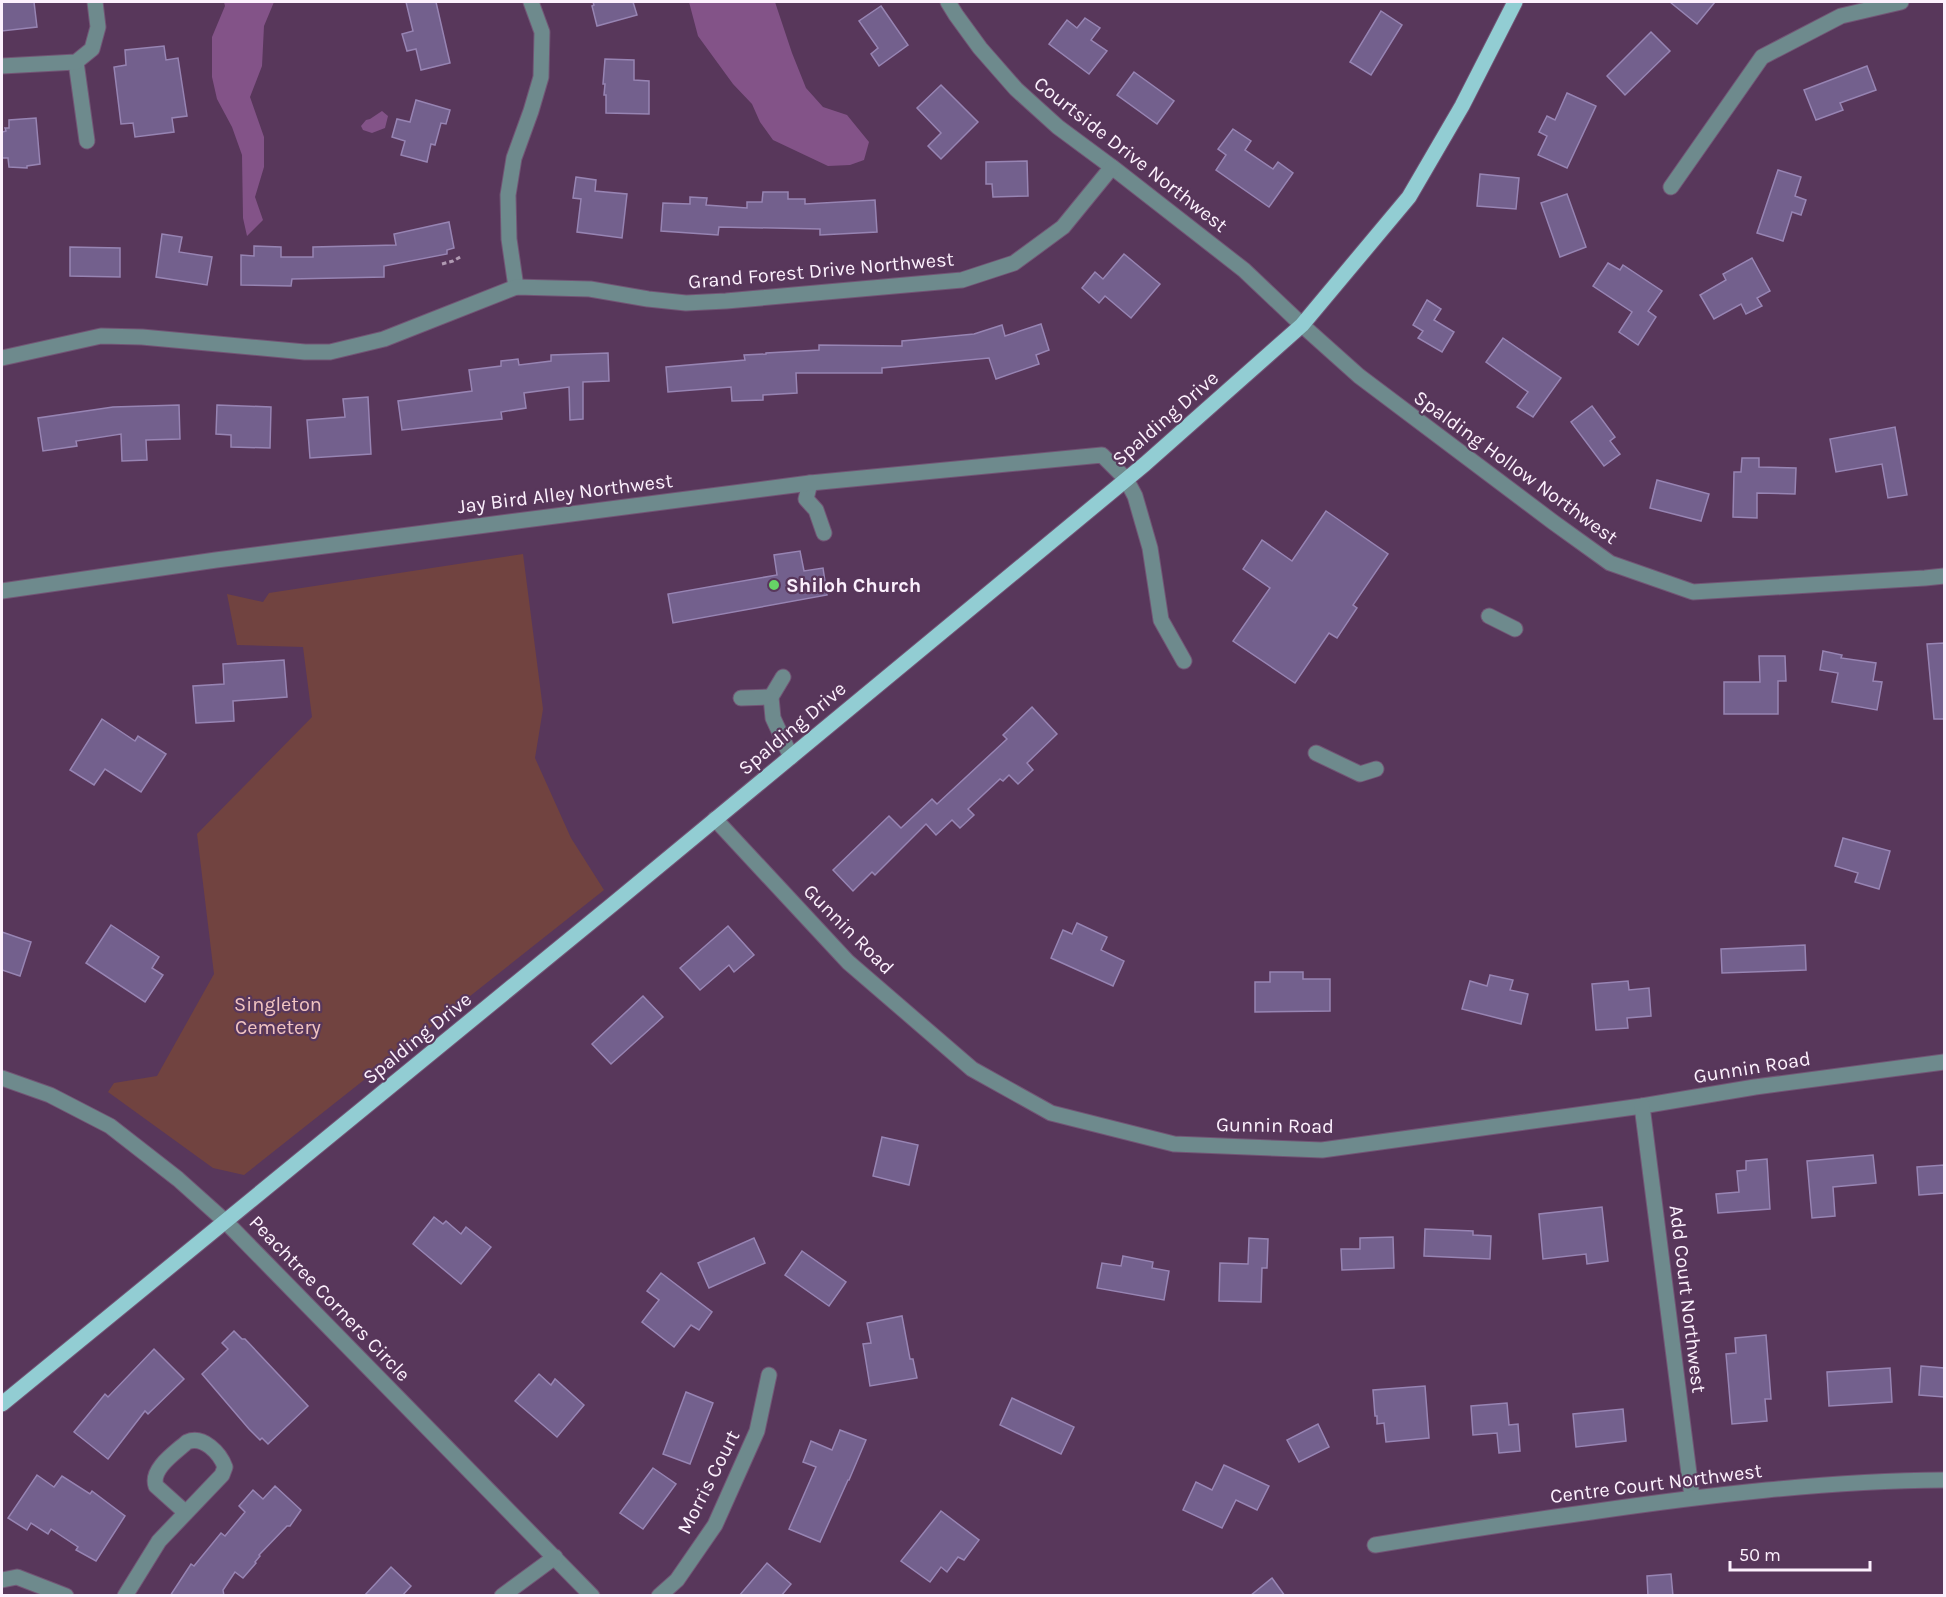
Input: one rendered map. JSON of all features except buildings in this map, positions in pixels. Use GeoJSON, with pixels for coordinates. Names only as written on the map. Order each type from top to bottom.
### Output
{"type":"FeatureCollection","features":[{"type":"Feature","properties":{"kind":"main road","name":"Spalding Drive"},"geometry":{"type":"LineString","coordinates":[[2,1404],[716,819],[1161,450],[1302,326],[1409,197],[1462,106],[1515,2]]}},
{"type":"Feature","properties":{"kind":"street"},"geometry":{"type":"LineString","coordinates":[[2,66],[76,62],[92,49],[98,27],[95,2]]}},
{"type":"Feature","properties":{"kind":"street"},"geometry":{"type":"LineString","coordinates":[[516,287],[509,239],[508,195],[514,158],[541,77],[542,32],[531,2]]}},
{"type":"Feature","properties":{"kind":"street","name":"Courtside Drive Northwest"},"geometry":{"type":"LineString","coordinates":[[948,2],[980,48],[1016,89],[1058,127],[1244,270],[1302,326]]}},
{"type":"Feature","properties":{"kind":"street"},"geometry":{"type":"LineString","coordinates":[[1671,187],[1762,57],[1841,16],[1901,2]]}},
{"type":"Feature","properties":{"kind":"street"},"geometry":{"type":"LineString","coordinates":[[76,62],[87,141]]}},
{"type":"Feature","properties":{"kind":"street","name":"Grand Forest Drive Northwest"},"geometry":{"type":"LineString","coordinates":[[2,358],[102,336],[142,337],[305,352],[330,352],[384,339],[516,287],[590,289],[686,303],[962,280],[1014,263],[1063,227],[1112,167]]}},
{"type":"Feature","properties":{"kind":"street","name":"Spalding Hollow Northwest"},"geometry":{"type":"LineString","coordinates":[[1302,326],[1359,376],[1610,563],[1693,592],[1944,576]]}},
{"type":"Feature","properties":{"kind":"street","name":"Jay Bird Alley Northwest"},"geometry":{"type":"LineString","coordinates":[[2,591],[216,560],[810,483],[1102,455],[1126,479]]}},
{"type":"Feature","properties":{"kind":"street"},"geometry":{"type":"LineString","coordinates":[[1126,479],[1135,496],[1150,548],[1161,620],[1184,661]]}},
{"type":"Feature","properties":{"kind":"street"},"geometry":{"type":"LineString","coordinates":[[810,483],[806,499],[816,510],[824,533]]}},
{"type":"Feature","properties":{"kind":"street"},"geometry":{"type":"LineString","coordinates":[[1489,616],[1515,629]]}},
{"type":"Feature","properties":{"kind":"street"},"geometry":{"type":"LineString","coordinates":[[783,677],[771,697],[773,718],[790,757]]}},
{"type":"Feature","properties":{"kind":"street"},"geometry":{"type":"LineString","coordinates":[[741,698],[771,697]]}},
{"type":"Feature","properties":{"kind":"street"},"geometry":{"type":"LineString","coordinates":[[1316,753],[1360,774],[1376,769]]}},
{"type":"Feature","properties":{"kind":"street","name":"Gunnin Road"},"geometry":{"type":"LineString","coordinates":[[716,819],[840,954],[972,1069],[1051,1113],[1174,1144],[1322,1150],[1944,1062]]}},
{"type":"Feature","properties":{"kind":"street","name":"Peachtree Corners Circle"},"geometry":{"type":"LineString","coordinates":[[2,1078],[50,1095],[110,1125],[178,1179],[226,1222],[592,1596]]}},
{"type":"Feature","properties":{"kind":"street","name":"Add Court Northwest"},"geometry":{"type":"LineString","coordinates":[[1642,1106],[1692,1497]]}},
{"type":"Feature","properties":{"kind":"street","name":"Morris Court"},"geometry":{"type":"LineString","coordinates":[[659,1596],[677,1580],[715,1525],[757,1431],[769,1375]]}},
{"type":"Feature","properties":{"kind":"street"},"geometry":{"type":"LineString","coordinates":[[125,1596],[159,1542],[222,1475],[225,1467],[221,1458],[202,1442],[193,1439],[156,1472],[154,1480],[156,1486],[185,1512]]}},
{"type":"Feature","properties":{"kind":"street","name":"Centre Court Northwest"},"geometry":{"type":"LineString","coordinates":[[1375,1545],[1459,1530],[1692,1497],[1818,1486],[1944,1480]]}},
{"type":"Feature","properties":{"kind":"street"},"geometry":{"type":"LineString","coordinates":[[502,1596],[555,1557]]}},
{"type":"Feature","properties":{"kind":"street"},"geometry":{"type":"LineString","coordinates":[[2,1580],[17,1577],[66,1596]]}},
{"type":"Feature","properties":{"kind":"path"},"geometry":{"type":"LineString","coordinates":[[442,264],[462,256]]}},
{"type":"Feature","properties":{"kind":"green space","name":"Singleton Cemetery"},"geometry":{"type":"Polygon","coordinates":[[[523,554],[543,709],[535,758],[571,838],[604,890],[244,1175],[213,1168],[108,1092],[114,1083],[157,1076],[214,974],[197,834],[312,717],[303,647],[237,645],[227,594],[263,602],[269,593],[523,554]]]}},
{"type":"Feature","properties":{"kind":"shaded area"},"geometry":{"type":"Polygon","coordinates":[[[224,2],[274,2],[264,26],[262,66],[250,97],[264,137],[264,167],[255,197],[263,220],[247,236],[243,218],[242,155],[232,127],[217,99],[212,77],[212,37],[225,6],[224,2]]]}},
{"type":"Feature","properties":{"kind":"shaded area"},"geometry":{"type":"Polygon","coordinates":[[[689,2],[775,2],[806,88],[823,107],[847,115],[869,142],[864,160],[850,165],[828,166],[773,140],[760,122],[752,104],[733,84],[698,36],[689,2]]]}},
{"type":"Feature","properties":{"kind":"shaded area"},"geometry":{"type":"Polygon","coordinates":[[[382,111],[388,116],[385,128],[372,133],[363,130],[361,126],[366,120],[382,111]]]}},
{"type":"Feature","properties":{"kind":"place","name":"Shiloh Church"},"geometry":{"type":"Point","coordinates":[774,585]}}]}
